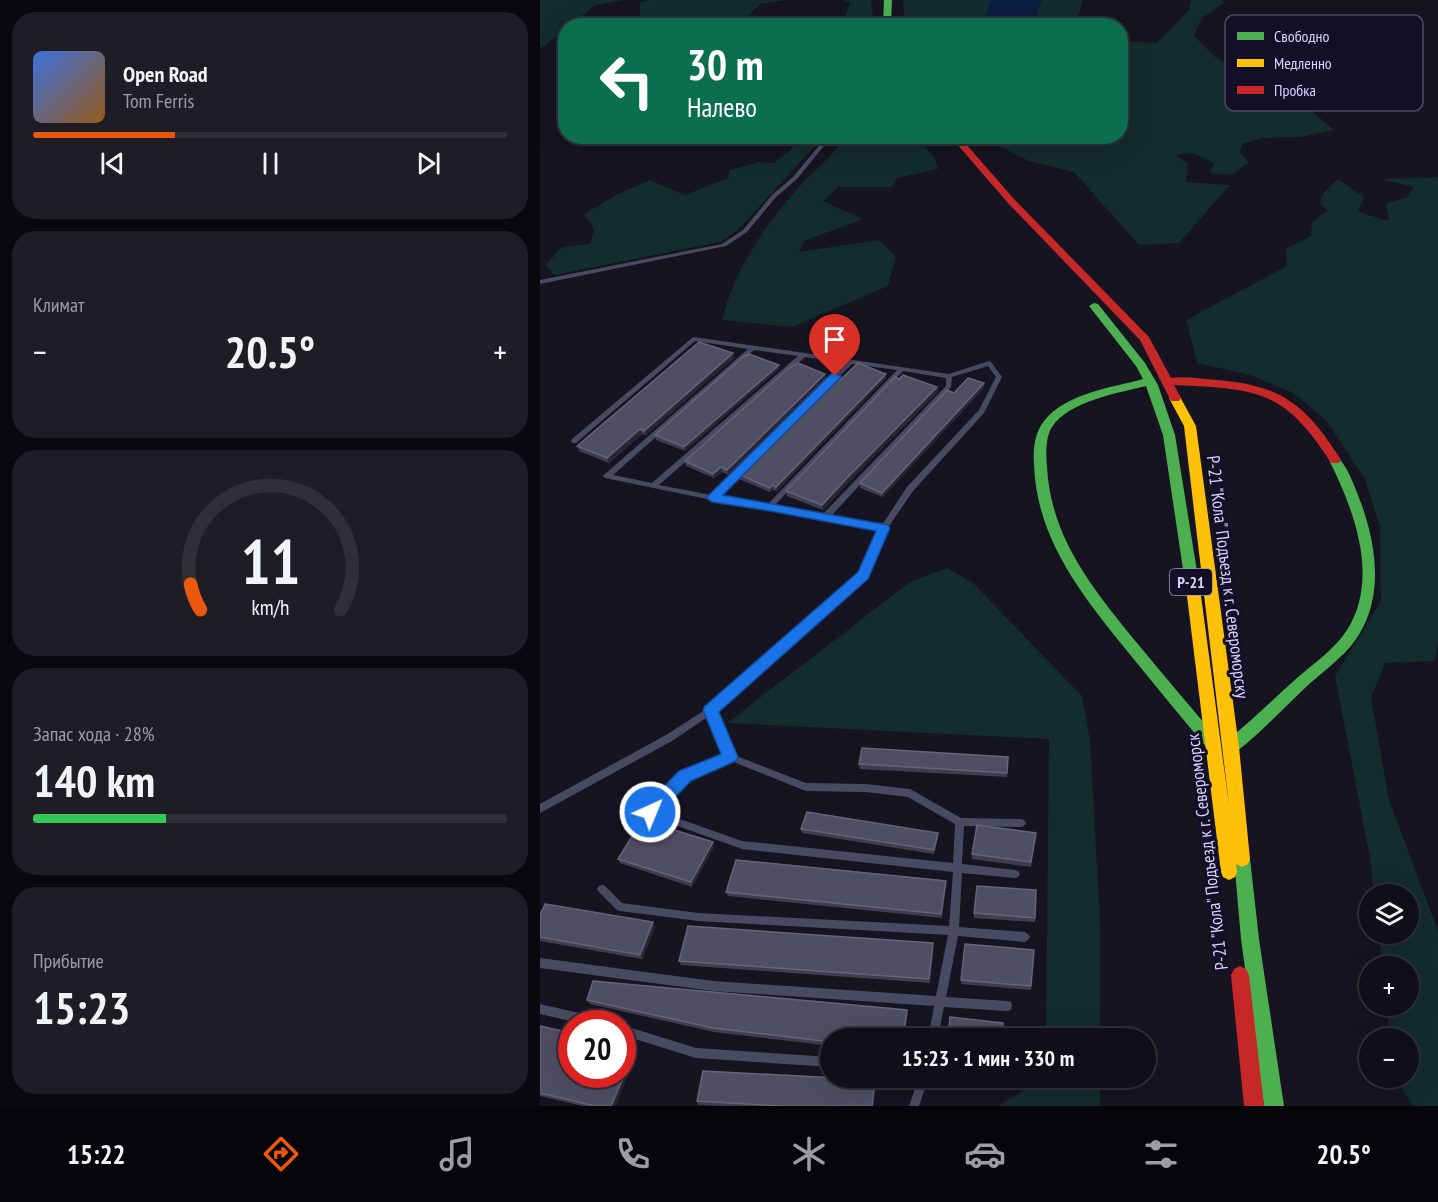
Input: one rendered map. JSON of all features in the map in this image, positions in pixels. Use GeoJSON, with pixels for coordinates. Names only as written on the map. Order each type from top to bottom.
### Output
{"type":"FeatureCollection","features":[{"type":"Feature","properties":{"kind":"main road"},"geometry":{"type":"LineString","coordinates":[[887,18],[888,0]]}},
{"type":"Feature","properties":{"kind":"main road","name":"Р-21 \"Кола\" Подъезд к г. Североморск"},"geometry":{"type":"LineString","coordinates":[[948,144],[989,196],[1088,298],[1142,365],[1152,385],[1169,435],[1213,745],[1254,1106]]}},
{"type":"Feature","properties":{"kind":"main road","name":"Р-21 \"Кола\" Подъезд к г. Североморску"},"geometry":{"type":"LineString","coordinates":[[961,144],[1011,201],[1146,339],[1190,426],[1231,747],[1250,939],[1274,1106]]}},
{"type":"Feature","properties":{"kind":"main road"},"geometry":{"type":"LineString","coordinates":[[1173,381],[1216,383],[1259,390],[1277,396],[1311,421],[1331,454],[1353,499],[1370,563],[1368,592],[1352,634],[1231,747]]}},
{"type":"Feature","properties":{"kind":"main road"},"geometry":{"type":"LineString","coordinates":[[1147,382],[1108,392],[1069,407],[1048,423],[1038,466],[1041,489],[1049,520],[1074,572],[1213,745]]}},
{"type":"Feature","properties":{"kind":"lane"},"geometry":{"type":"LineString","coordinates":[[540,282],[724,245],[745,231],[774,196],[795,178],[823,144]]}},
{"type":"Feature","properties":{"kind":"lane"},"geometry":{"type":"LineString","coordinates":[[540,809],[669,738],[711,710],[864,575],[884,528],[910,489],[982,411],[999,377],[989,363],[948,376],[750,349],[694,339],[574,441]]}},
{"type":"Feature","properties":{"kind":"lane"},"geometry":{"type":"LineString","coordinates":[[750,349],[607,476],[712,498],[770,506],[884,528]]}},
{"type":"Feature","properties":{"kind":"lane"},"geometry":{"type":"LineString","coordinates":[[653,486],[803,355]]}},
{"type":"Feature","properties":{"kind":"lane"},"geometry":{"type":"LineString","coordinates":[[712,498],[851,361]]}},
{"type":"Feature","properties":{"kind":"lane"},"geometry":{"type":"LineString","coordinates":[[770,506],[902,369]]}},
{"type":"Feature","properties":{"kind":"lane"},"geometry":{"type":"LineString","coordinates":[[825,517],[949,386],[948,376]]}},
{"type":"Feature","properties":{"kind":"lane"},"geometry":{"type":"LineString","coordinates":[[711,710],[730,757]]}},
{"type":"Feature","properties":{"kind":"lane"},"geometry":{"type":"LineString","coordinates":[[1015,874],[742,845],[650,812],[685,776],[730,757],[806,787],[865,788],[910,794],[960,822],[1021,823]]}},
{"type":"Feature","properties":{"kind":"lane"},"geometry":{"type":"LineString","coordinates":[[935,1028],[954,931],[960,822]]}},
{"type":"Feature","properties":{"kind":"lane"},"geometry":{"type":"LineString","coordinates":[[602,889],[621,907],[698,917],[1025,937]]}},
{"type":"Feature","properties":{"kind":"lane"},"geometry":{"type":"LineString","coordinates":[[540,963],[713,986],[1007,1006]]}},
{"type":"Feature","properties":{"kind":"lane"},"geometry":{"type":"LineString","coordinates":[[540,1010],[558,1014]]}},
{"type":"Feature","properties":{"kind":"lane"},"geometry":{"type":"LineString","coordinates":[[636,1034],[696,1053],[820,1061]]}},
{"type":"Feature","properties":{"kind":"lane"},"geometry":{"type":"LineString","coordinates":[[914,1106],[920,1088]]}},
{"type":"Feature","properties":{"kind":"green space"},"geometry":{"type":"Polygon","coordinates":[[[540,0],[622,0],[593,6],[580,18],[558,18],[558,35],[540,49],[540,0]]]}},
{"type":"Feature","properties":{"kind":"green space"},"geometry":{"type":"Polygon","coordinates":[[[649,0],[785,0],[760,4],[746,18],[640,18],[640,3],[649,0]]]}},
{"type":"Feature","properties":{"kind":"green space"},"geometry":{"type":"Polygon","coordinates":[[[843,0],[871,0],[873,18],[845,18],[850,2],[843,0]]]}},
{"type":"Feature","properties":{"kind":"green space"},"geometry":{"type":"Polygon","coordinates":[[[903,0],[992,0],[990,8],[983,18],[904,18],[903,0]]]}},
{"type":"Feature","properties":{"kind":"green space"},"geometry":{"type":"Polygon","coordinates":[[[1042,0],[1083,0],[1078,18],[1038,18],[1037,11],[1042,0]]]}},
{"type":"Feature","properties":{"kind":"green space"},"geometry":{"type":"Polygon","coordinates":[[[1191,0],[1222,0],[1224,3],[1202,18],[1194,36],[1215,57],[1225,63],[1225,111],[1311,111],[1334,130],[1301,137],[1262,138],[1242,144],[1240,152],[1249,163],[1231,175],[1210,173],[1214,163],[1193,153],[1176,155],[1188,164],[1186,182],[1230,185],[1179,243],[1139,245],[1074,172],[1029,161],[994,144],[1128,144],[1128,41],[1157,43],[1189,10],[1191,0]]]}},
{"type":"Feature","properties":{"kind":"green space"},"geometry":{"type":"Polygon","coordinates":[[[795,144],[817,144],[738,230],[720,242],[554,275],[546,265],[562,247],[590,244],[594,229],[584,214],[618,194],[650,180],[685,195],[728,178],[730,170],[759,162],[774,163],[791,150],[795,144]]]}},
{"type":"Feature","properties":{"kind":"green space"},"geometry":{"type":"Polygon","coordinates":[[[839,144],[923,144],[934,157],[938,169],[897,178],[892,187],[839,187],[823,201],[863,219],[804,241],[799,252],[879,240],[896,257],[888,286],[792,327],[722,320],[734,283],[764,231],[806,179],[839,144]]]}},
{"type":"Feature","properties":{"kind":"green space"},"geometry":{"type":"Polygon","coordinates":[[[1438,177],[1438,643],[1435,661],[1385,663],[1371,698],[1389,800],[1438,931],[1438,1106],[1413,1106],[1402,1088],[1419,1088],[1419,1028],[1389,1028],[1388,1016],[1419,1016],[1419,956],[1381,956],[1380,944],[1419,944],[1419,884],[1373,884],[1370,858],[1335,676],[1381,601],[1380,527],[1365,479],[1326,420],[1291,392],[1250,375],[1197,363],[1186,320],[1287,266],[1286,249],[1311,236],[1312,222],[1328,211],[1319,203],[1324,192],[1338,179],[1364,197],[1358,212],[1389,221],[1386,203],[1406,198],[1414,187],[1381,179],[1438,177]]]}},
{"type":"Feature","properties":{"kind":"green space"},"geometry":{"type":"Polygon","coordinates":[[[947,568],[973,583],[1082,696],[1090,740],[1100,922],[1100,1028],[1046,1028],[1049,739],[727,723],[910,582],[947,568]]]}},
{"type":"Feature","properties":{"kind":"green space"},"geometry":{"type":"Polygon","coordinates":[[[1027,1088],[1100,1088],[1100,1106],[998,1106],[1027,1088]]]}},
{"type":"Feature","properties":{"kind":"water"},"geometry":{"type":"Polygon","coordinates":[[[992,0],[1042,0],[1037,11],[1038,18],[984,18],[992,0]]]}},
{"type":"Feature","properties":{"kind":"building"},"geometry":{"type":"Polygon","coordinates":[[[699,342],[733,353],[644,431],[640,429],[607,458],[577,446],[699,342]]]}},
{"type":"Feature","properties":{"kind":"building"},"geometry":{"type":"Polygon","coordinates":[[[749,354],[779,365],[684,447],[655,435],[743,357],[749,354]]]}},
{"type":"Feature","properties":{"kind":"building"},"geometry":{"type":"Polygon","coordinates":[[[798,363],[825,374],[727,470],[721,467],[713,474],[685,461],[789,368],[798,363]]]}},
{"type":"Feature","properties":{"kind":"building"},"geometry":{"type":"Polygon","coordinates":[[[858,363],[886,374],[776,487],[772,485],[770,488],[738,474],[836,378],[840,380],[858,363]]]}},
{"type":"Feature","properties":{"kind":"building"},"geometry":{"type":"Polygon","coordinates":[[[903,375],[937,387],[822,505],[786,491],[895,377],[899,379],[903,375]]]}},
{"type":"Feature","properties":{"kind":"building"},"geometry":{"type":"Polygon","coordinates":[[[968,378],[984,383],[882,493],[860,483],[947,390],[954,393],[968,378]]]}},
{"type":"Feature","properties":{"kind":"building"},"geometry":{"type":"Polygon","coordinates":[[[862,748],[1008,757],[1007,773],[859,764],[862,748]]]}},
{"type":"Feature","properties":{"kind":"building"},"geometry":{"type":"Polygon","coordinates":[[[807,812],[938,833],[934,850],[801,829],[807,812]]]}},
{"type":"Feature","properties":{"kind":"building"},"geometry":{"type":"Polygon","coordinates":[[[642,820],[713,842],[691,882],[618,859],[642,820]]]}},
{"type":"Feature","properties":{"kind":"building"},"geometry":{"type":"Polygon","coordinates":[[[977,825],[1036,833],[1031,862],[972,854],[977,825]]]}},
{"type":"Feature","properties":{"kind":"building"},"geometry":{"type":"Polygon","coordinates":[[[736,860],[946,881],[941,914],[726,892],[736,860]]]}},
{"type":"Feature","properties":{"kind":"building"},"geometry":{"type":"Polygon","coordinates":[[[977,886],[1036,890],[1035,918],[974,913],[977,886]]]}},
{"type":"Feature","properties":{"kind":"building"},"geometry":{"type":"Polygon","coordinates":[[[545,904],[653,922],[640,955],[540,937],[540,915],[545,904]]]}},
{"type":"Feature","properties":{"kind":"building"},"geometry":{"type":"Polygon","coordinates":[[[688,926],[933,943],[929,979],[679,961],[688,926]]]}},
{"type":"Feature","properties":{"kind":"building"},"geometry":{"type":"Polygon","coordinates":[[[965,944],[1034,950],[1031,986],[961,980],[965,944]]]}},
{"type":"Feature","properties":{"kind":"building"},"geometry":{"type":"Polygon","coordinates":[[[593,981],[907,1010],[904,1028],[820,1028],[820,1041],[713,1028],[587,1000],[593,981]]]}},
{"type":"Feature","properties":{"kind":"building"},"geometry":{"type":"Polygon","coordinates":[[[950,1017],[1003,1023],[1002,1028],[949,1028],[950,1017]]]}},
{"type":"Feature","properties":{"kind":"building"},"geometry":{"type":"Polygon","coordinates":[[[540,1026],[558,1030],[558,1088],[619,1088],[611,1106],[595,1106],[540,1093],[540,1026]]]}},
{"type":"Feature","properties":{"kind":"building"},"geometry":{"type":"Polygon","coordinates":[[[703,1071],[820,1077],[820,1088],[874,1088],[872,1106],[780,1106],[697,1101],[703,1071]]]}},
{"type":"Feature","properties":{"kind":"traffic: fast"},"geometry":{"type":"LineString","coordinates":[[887,18],[888,0]]}},
{"type":"Feature","properties":{"kind":"traffic: fast"},"geometry":{"type":"LineString","coordinates":[[1094,306],[1141,365],[1152,385],[1169,435],[1194,596]]}},
{"type":"Feature","properties":{"kind":"traffic: fast"},"geometry":{"type":"LineString","coordinates":[[1147,382],[1093,397],[1056,415],[1048,424],[1041,441],[1041,487],[1047,514],[1057,539],[1085,587],[1213,744]]}},
{"type":"Feature","properties":{"kind":"traffic: fast"},"geometry":{"type":"LineString","coordinates":[[1231,747],[1341,647],[1352,634],[1362,614],[1368,592],[1367,546],[1354,501],[1335,460]]}},
{"type":"Feature","properties":{"kind":"traffic: fast"},"geometry":{"type":"LineString","coordinates":[[1242,859],[1250,939],[1274,1106]]}},
{"type":"Feature","properties":{"kind":"traffic: slow"},"geometry":{"type":"LineString","coordinates":[[1175,398],[1190,426],[1231,747],[1242,859]]}},
{"type":"Feature","properties":{"kind":"traffic: slow"},"geometry":{"type":"LineString","coordinates":[[1194,596],[1229,872]]}},
{"type":"Feature","properties":{"kind":"traffic: jam"},"geometry":{"type":"LineString","coordinates":[[961,144],[1011,201],[1145,339],[1175,398]]}},
{"type":"Feature","properties":{"kind":"traffic: jam"},"geometry":{"type":"LineString","coordinates":[[1173,381],[1226,384],[1268,393],[1286,402],[1303,416],[1335,460]]}},
{"type":"Feature","properties":{"kind":"traffic: jam"},"geometry":{"type":"LineString","coordinates":[[1240,975],[1254,1106]]}},
{"type":"Feature","properties":{"kind":"route"},"geometry":{"type":"LineString","coordinates":[[650,812],[685,776],[730,757],[711,710],[864,575],[884,528],[770,506],[712,498],[835,376]]}}]}
